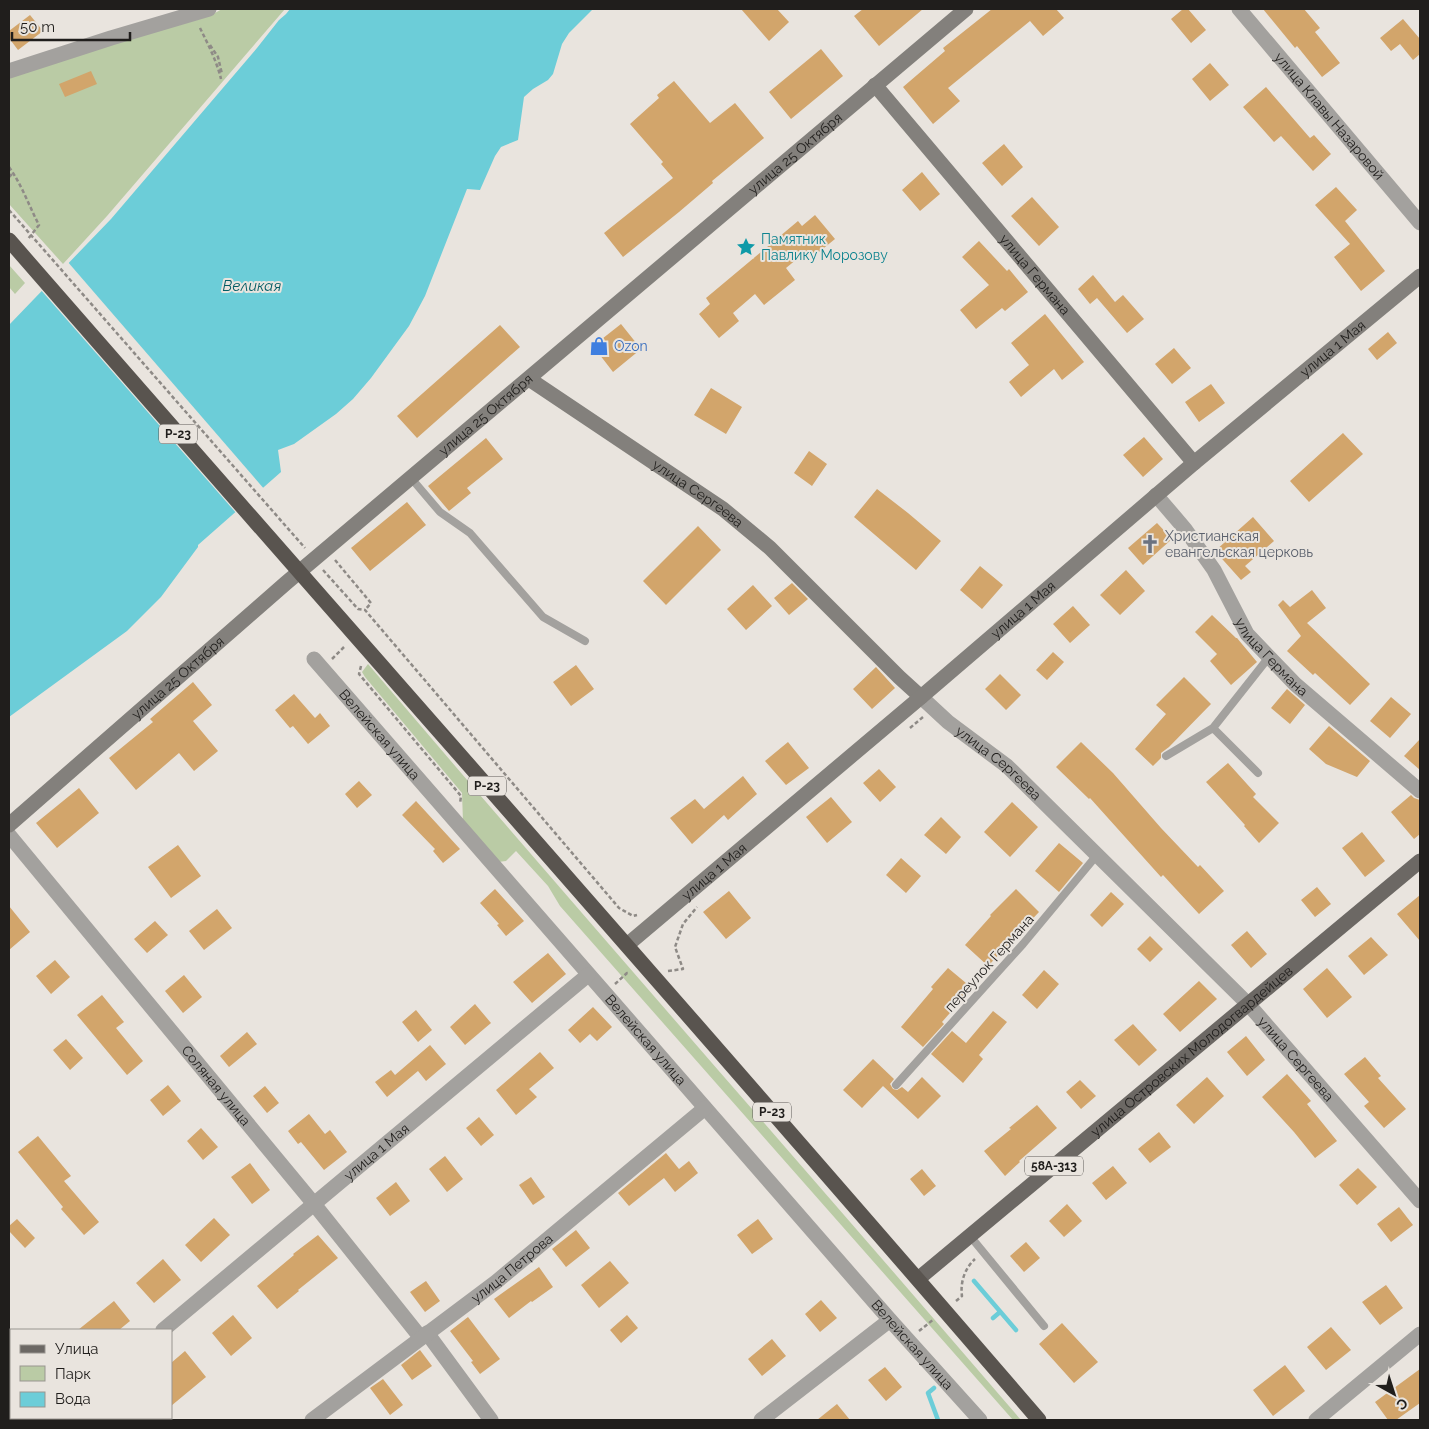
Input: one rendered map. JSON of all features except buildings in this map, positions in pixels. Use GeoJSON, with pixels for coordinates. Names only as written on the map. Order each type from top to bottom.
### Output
{"type":"FeatureCollection","features":[{"type":"Feature","properties":{"kind":"highway","name":"Р-23"},"geometry":{"type":"LineString","coordinates":[[9,240],[348,635],[627,945],[1039,1420]]}},
{"type":"Feature","properties":{"kind":"main road","name":"улица 25 Октября"},"geometry":{"type":"LineString","coordinates":[[9,825],[326,549],[966,9]]}},
{"type":"Feature","properties":{"kind":"main road","name":"улица Германа"},"geometry":{"type":"LineString","coordinates":[[875,85],[1194,463]]}},
{"type":"Feature","properties":{"kind":"main road","name":"улица 1 Мая"},"geometry":{"type":"LineString","coordinates":[[627,945],[921,697],[1156,495],[1420,276]]}},
{"type":"Feature","properties":{"kind":"main road","name":"улица Сергеева"},"geometry":{"type":"LineString","coordinates":[[529,379],[723,508],[770,548],[921,697]]}},
{"type":"Feature","properties":{"kind":"main road","name":"улица Островских Молодогвардейцев"},"geometry":{"type":"LineString","coordinates":[[918,1279],[1420,861]]}},
{"type":"Feature","properties":{"kind":"street"},"geometry":{"type":"LineString","coordinates":[[9,71],[193,11],[209,9]]}},
{"type":"Feature","properties":{"kind":"street","name":"улица Клавы Назаровой"},"geometry":{"type":"LineString","coordinates":[[1239,9],[1420,222]]}},
{"type":"Feature","properties":{"kind":"street","name":"улица Германа"},"geometry":{"type":"LineString","coordinates":[[1156,495],[1185,529],[1214,570],[1247,634],[1295,684],[1420,791]]}},
{"type":"Feature","properties":{"kind":"street","name":"Велейская улица"},"geometry":{"type":"LineString","coordinates":[[318,664],[890,1320],[980,1420]]}},
{"type":"Feature","properties":{"kind":"street","name":"улица Сергеева"},"geometry":{"type":"LineString","coordinates":[[921,697],[948,722],[1007,766],[1249,1005],[1420,1201]]}},
{"type":"Feature","properties":{"kind":"street","name":"Соляная улица"},"geometry":{"type":"LineString","coordinates":[[9,835],[424,1336],[491,1420]]}},
{"type":"Feature","properties":{"kind":"street","name":"улица 1 Мая"},"geometry":{"type":"LineString","coordinates":[[165,1329],[588,975]]}},
{"type":"Feature","properties":{"kind":"street","name":"улица Петрова"},"geometry":{"type":"LineString","coordinates":[[312,1420],[496,1282],[705,1108]]}},
{"type":"Feature","properties":{"kind":"street"},"geometry":{"type":"LineString","coordinates":[[761,1420],[890,1320]]}},
{"type":"Feature","properties":{"kind":"street"},"geometry":{"type":"LineString","coordinates":[[1316,1420],[1420,1334]]}},
{"type":"Feature","properties":{"kind":"lane"},"geometry":{"type":"LineString","coordinates":[[411,478],[440,512],[470,533],[543,617],[585,641]]}},
{"type":"Feature","properties":{"kind":"lane"},"geometry":{"type":"LineString","coordinates":[[1166,756],[1214,728],[1269,657]]}},
{"type":"Feature","properties":{"kind":"lane"},"geometry":{"type":"LineString","coordinates":[[1214,728],[1258,773]]}},
{"type":"Feature","properties":{"kind":"lane","name":"переулок Германа"},"geometry":{"type":"LineString","coordinates":[[896,1086],[1024,944],[1098,855]]}},
{"type":"Feature","properties":{"kind":"lane"},"geometry":{"type":"LineString","coordinates":[[970,1236],[1044,1326]]}},
{"type":"Feature","properties":{"kind":"path"},"geometry":{"type":"LineString","coordinates":[[193,11],[206,39],[218,57],[222,74]]}},
{"type":"Feature","properties":{"kind":"path"},"geometry":{"type":"LineString","coordinates":[[193,11],[218,66],[220,79]]}},
{"type":"Feature","properties":{"kind":"path"},"geometry":{"type":"LineString","coordinates":[[9,167],[21,185],[39,225],[28,239]]}},
{"type":"Feature","properties":{"kind":"path"},"geometry":{"type":"LineString","coordinates":[[9,177],[13,173]]}},
{"type":"Feature","properties":{"kind":"path"},"geometry":{"type":"LineString","coordinates":[[9,210],[307,551]]}},
{"type":"Feature","properties":{"kind":"path"},"geometry":{"type":"LineString","coordinates":[[326,549],[371,603],[365,610]]}},
{"type":"Feature","properties":{"kind":"path"},"geometry":{"type":"LineString","coordinates":[[320,566],[358,609],[365,610],[619,908],[633,916],[641,914]]}},
{"type":"Feature","properties":{"kind":"path"},"geometry":{"type":"LineString","coordinates":[[318,664],[348,635]]}},
{"type":"Feature","properties":{"kind":"path"},"geometry":{"type":"LineString","coordinates":[[364,658],[359,674],[461,796],[459,826]]}},
{"type":"Feature","properties":{"kind":"path"},"geometry":{"type":"LineString","coordinates":[[903,734],[934,708]]}},
{"type":"Feature","properties":{"kind":"path"},"geometry":{"type":"LineString","coordinates":[[604,993],[627,974],[683,969],[675,948],[683,924],[699,906]]}},
{"type":"Feature","properties":{"kind":"green space"},"geometry":{"type":"Polygon","coordinates":[[[222,9],[285,9],[107,216],[63,264],[9,204],[9,76],[215,13],[222,9]]]}},
{"type":"Feature","properties":{"kind":"green space"},"geometry":{"type":"Polygon","coordinates":[[[9,265],[25,283],[15,294],[9,287],[9,265]]]}},
{"type":"Feature","properties":{"kind":"green space"},"geometry":{"type":"Polygon","coordinates":[[[368,664],[1021,1420],[1013,1420],[560,906],[548,886],[516,851],[506,861],[498,862],[463,822],[462,793],[365,677],[362,672],[368,664]]]}},
{"type":"Feature","properties":{"kind":"water","name":"Великая"},"geometry":{"type":"Polygon","coordinates":[[[290,9],[593,9],[569,33],[562,44],[553,74],[548,80],[524,97],[518,140],[501,147],[480,190],[467,189],[425,296],[409,326],[371,378],[353,399],[336,414],[294,444],[278,450],[281,472],[198,545],[161,597],[127,631],[9,717],[9,325],[111,219],[290,9]]]}},
{"type":"Feature","properties":{"kind":"pier"},"geometry":{"type":"Polygon","coordinates":[[[67,261],[265,490],[237,514],[40,289],[67,261]]]}},
{"type":"Feature","properties":{"kind":"waterway"},"geometry":{"type":"LineString","coordinates":[[974,1281],[1016,1330]]}},
{"type":"Feature","properties":{"kind":"waterway"},"geometry":{"type":"LineString","coordinates":[[993,1318],[1000,1312]]}},
{"type":"Feature","properties":{"kind":"waterway"},"geometry":{"type":"LineString","coordinates":[[934,1388],[928,1393],[938,1420]]}},
{"type":"Feature","properties":{"kind":"place","name":"Памятник Павлику Морозову"},"geometry":{"type":"Point","coordinates":[746,247]}},
{"type":"Feature","properties":{"kind":"place","name":"Ozon"},"geometry":{"type":"Point","coordinates":[599,346]}},
{"type":"Feature","properties":{"kind":"place","name":"Христианская евангельская церковь"},"geometry":{"type":"Point","coordinates":[1150,544]}}]}
